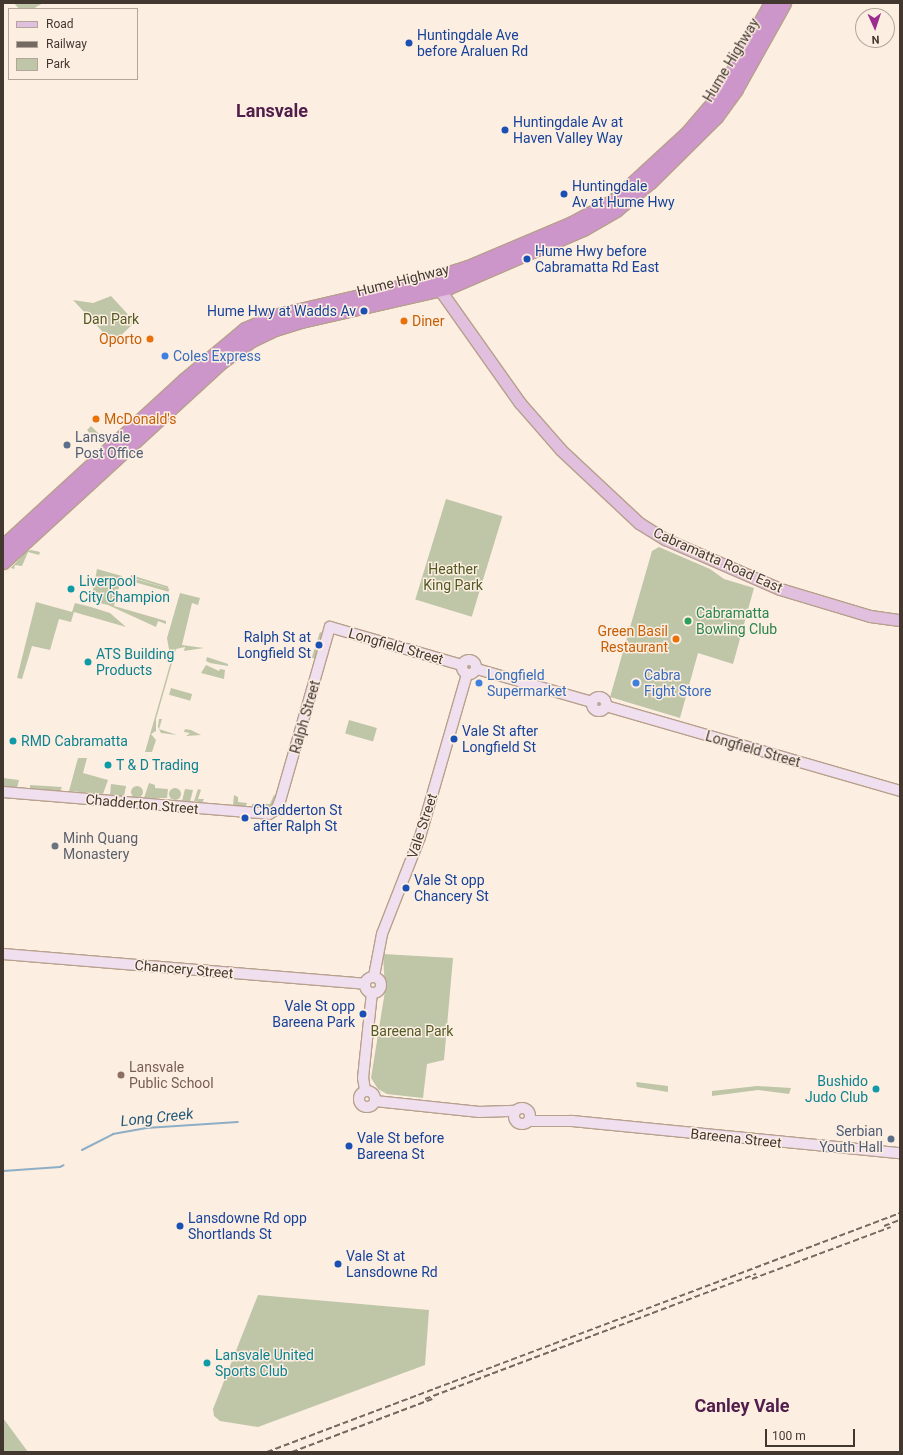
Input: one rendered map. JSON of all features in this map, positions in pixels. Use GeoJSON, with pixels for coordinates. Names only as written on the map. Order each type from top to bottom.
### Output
{"type":"FeatureCollection","features":[{"type":"Feature","properties":{"kind":"highway","name":"Hume Highway"},"geometry":{"type":"LineString","coordinates":[[3,546],[184,380],[245,329],[286,313],[436,284],[468,267],[572,223],[613,201],[687,133],[718,98],[771,3]]}},
{"type":"Feature","properties":{"kind":"highway","name":"Hume Highway"},"geometry":{"type":"LineString","coordinates":[[3,562],[220,363],[244,345],[282,326],[436,284],[583,229],[605,217],[639,192],[691,143],[723,107],[784,3]]}},
{"type":"Feature","properties":{"kind":"main road","name":"Cabramatta Road East"},"geometry":{"type":"LineString","coordinates":[[436,284],[520,403],[561,450],[639,523],[672,542],[780,589],[870,616],[900,620]]}},
{"type":"Feature","properties":{"kind":"street","name":"Longfield Street"},"geometry":{"type":"LineString","coordinates":[[330,628],[462,665]]}},
{"type":"Feature","properties":{"kind":"street","name":"Ralph Street"},"geometry":{"type":"LineString","coordinates":[[278,807],[330,628]]}},
{"type":"Feature","properties":{"kind":"street"},"geometry":{"type":"LineString","coordinates":[[466,660],[471,660],[475,662],[477,669],[472,674],[467,674],[463,671],[462,665],[466,660]]}},
{"type":"Feature","properties":{"kind":"street","name":"Longfield Street"},"geometry":{"type":"LineString","coordinates":[[477,669],[592,702],[595,698],[602,698],[606,706],[900,790]]}},
{"type":"Feature","properties":{"kind":"street","name":"Vale Street"},"geometry":{"type":"LineString","coordinates":[[374,976],[381,938],[420,837],[467,674]]}},
{"type":"Feature","properties":{"kind":"street","name":"Chadderton Street"},"geometry":{"type":"LineString","coordinates":[[3,792],[264,814],[273,813],[278,807]]}},
{"type":"Feature","properties":{"kind":"street","name":"Chancery Street"},"geometry":{"type":"LineString","coordinates":[[3,954],[365,984]]}},
{"type":"Feature","properties":{"kind":"street"},"geometry":{"type":"LineString","coordinates":[[374,976],[379,978],[381,986],[377,992],[372,993],[367,990],[365,984],[367,979],[374,976]]}},
{"type":"Feature","properties":{"kind":"street"},"geometry":{"type":"LineString","coordinates":[[365,1090],[363,1078],[372,993]]}},
{"type":"Feature","properties":{"kind":"street"},"geometry":{"type":"LineString","coordinates":[[365,1090],[373,1093],[375,1101],[367,1107],[360,1104],[359,1096],[365,1090]]}},
{"type":"Feature","properties":{"kind":"street","name":"Bareena Street"},"geometry":{"type":"LineString","coordinates":[[375,1101],[479,1112],[485,1115],[516,1115],[521,1109],[529,1117],[563,1117],[572,1121],[900,1153]]}},
{"type":"Feature","properties":{"kind":"green space"},"geometry":{"type":"Polygon","coordinates":[[[14,3],[43,3],[35,8],[18,8],[14,3]]]}},
{"type":"Feature","properties":{"kind":"green space","name":"Dan Park"},"geometry":{"type":"Polygon","coordinates":[[[111,296],[135,322],[113,343],[73,300],[93,303],[111,296]]]}},
{"type":"Feature","properties":{"kind":"green space"},"geometry":{"type":"Polygon","coordinates":[[[91,426],[101,436],[93,437],[87,430],[91,426]]]}},
{"type":"Feature","properties":{"kind":"green space","name":"Heather King Park"},"geometry":{"type":"Polygon","coordinates":[[[446,499],[502,516],[472,617],[415,599],[446,499]]]}},
{"type":"Feature","properties":{"kind":"green space","name":"Cabramatta Bowling Club"},"geometry":{"type":"Polygon","coordinates":[[[659,547],[710,569],[724,579],[754,588],[733,664],[698,653],[680,718],[610,697],[652,551],[659,547]]]}},
{"type":"Feature","properties":{"kind":"green space"},"geometry":{"type":"Polygon","coordinates":[[[31,550],[40,552],[39,555],[28,552],[22,566],[15,565],[14,569],[11,568],[3,576],[27,551],[31,550]]]}},
{"type":"Feature","properties":{"kind":"green space"},"geometry":{"type":"Polygon","coordinates":[[[97,569],[122,576],[114,606],[166,621],[166,624],[158,621],[156,627],[108,605],[91,601],[97,569]]]}},
{"type":"Feature","properties":{"kind":"green space"},"geometry":{"type":"Polygon","coordinates":[[[131,575],[168,586],[168,588],[130,577],[131,575]]]}},
{"type":"Feature","properties":{"kind":"green space"},"geometry":{"type":"Polygon","coordinates":[[[128,577],[169,589],[169,592],[127,580],[128,577]]]}},
{"type":"Feature","properties":{"kind":"green space"},"geometry":{"type":"Polygon","coordinates":[[[180,593],[200,598],[198,605],[192,603],[182,645],[204,648],[184,651],[185,647],[176,649],[156,719],[156,731],[151,734],[156,740],[152,752],[145,752],[171,661],[167,638],[180,593]]]}},
{"type":"Feature","properties":{"kind":"green space"},"geometry":{"type":"Polygon","coordinates":[[[36,602],[72,612],[75,603],[91,607],[110,613],[126,627],[74,612],[71,622],[59,619],[50,650],[32,646],[22,679],[17,678],[36,602]]]}},
{"type":"Feature","properties":{"kind":"green space"},"geometry":{"type":"Polygon","coordinates":[[[320,632],[323,633],[315,659],[312,658],[320,632]]]}},
{"type":"Feature","properties":{"kind":"green space"},"geometry":{"type":"Polygon","coordinates":[[[207,657],[228,664],[228,666],[210,663],[206,661],[207,657]]]}},
{"type":"Feature","properties":{"kind":"green space"},"geometry":{"type":"Polygon","coordinates":[[[206,665],[219,671],[220,669],[225,670],[224,679],[201,673],[206,665]]]}},
{"type":"Feature","properties":{"kind":"green space"},"geometry":{"type":"Polygon","coordinates":[[[171,688],[192,694],[190,701],[169,695],[171,688]]]}},
{"type":"Feature","properties":{"kind":"green space"},"geometry":{"type":"Polygon","coordinates":[[[159,719],[162,719],[159,729],[158,727],[159,719]]]}},
{"type":"Feature","properties":{"kind":"green space"},"geometry":{"type":"Polygon","coordinates":[[[349,720],[377,728],[373,741],[345,733],[349,720]]]}},
{"type":"Feature","properties":{"kind":"green space"},"geometry":{"type":"Polygon","coordinates":[[[159,729],[177,735],[161,733],[159,729]]]}},
{"type":"Feature","properties":{"kind":"green space"},"geometry":{"type":"Polygon","coordinates":[[[185,729],[201,735],[186,736],[190,733],[184,732],[185,729]]]}},
{"type":"Feature","properties":{"kind":"green space"},"geometry":{"type":"Polygon","coordinates":[[[78,758],[87,758],[83,773],[108,780],[103,794],[69,791],[78,758]]]}},
{"type":"Feature","properties":{"kind":"green space"},"geometry":{"type":"Polygon","coordinates":[[[3,778],[19,780],[17,788],[3,786],[3,778]]]}},
{"type":"Feature","properties":{"kind":"green space"},"geometry":{"type":"Polygon","coordinates":[[[149,783],[155,785],[155,788],[168,789],[167,798],[144,798],[149,783]]]}},
{"type":"Feature","properties":{"kind":"green space"},"geometry":{"type":"Polygon","coordinates":[[[111,784],[126,786],[124,796],[110,795],[111,784]]]}},
{"type":"Feature","properties":{"kind":"green space"},"geometry":{"type":"Polygon","coordinates":[[[30,785],[62,787],[60,791],[30,788],[30,785]]]}},
{"type":"Feature","properties":{"kind":"green space"},"geometry":{"type":"Polygon","coordinates":[[[135,786],[139,786],[143,792],[139,798],[135,798],[131,794],[131,790],[135,786]]]}},
{"type":"Feature","properties":{"kind":"green space"},"geometry":{"type":"Polygon","coordinates":[[[175,788],[179,790],[181,794],[179,798],[175,800],[171,798],[169,794],[171,790],[175,788]]]}},
{"type":"Feature","properties":{"kind":"green space"},"geometry":{"type":"Polygon","coordinates":[[[185,789],[193,790],[190,802],[182,801],[185,789]]]}},
{"type":"Feature","properties":{"kind":"green space"},"geometry":{"type":"Polygon","coordinates":[[[198,789],[201,790],[198,799],[204,799],[202,803],[194,801],[198,789]]]}},
{"type":"Feature","properties":{"kind":"green space"},"geometry":{"type":"Polygon","coordinates":[[[234,795],[238,797],[238,802],[247,803],[246,806],[233,805],[234,795]]]}},
{"type":"Feature","properties":{"kind":"green space"},"geometry":{"type":"Polygon","coordinates":[[[274,795],[276,796],[274,802],[270,807],[252,807],[252,804],[270,804],[274,795]]]}},
{"type":"Feature","properties":{"kind":"green space","name":"Bareena Park"},"geometry":{"type":"Polygon","coordinates":[[[383,954],[453,958],[444,1060],[427,1064],[423,1098],[387,1094],[378,1089],[371,1078],[385,991],[383,954]]]}},
{"type":"Feature","properties":{"kind":"green space"},"geometry":{"type":"Polygon","coordinates":[[[636,1082],[668,1086],[668,1092],[637,1087],[636,1082]]]}},
{"type":"Feature","properties":{"kind":"green space"},"geometry":{"type":"Polygon","coordinates":[[[757,1086],[791,1088],[789,1094],[758,1090],[712,1096],[712,1091],[757,1086]]]}},
{"type":"Feature","properties":{"kind":"green space"},"geometry":{"type":"Polygon","coordinates":[[[258,1295],[429,1310],[425,1365],[258,1427],[220,1421],[214,1416],[213,1409],[258,1295]]]}},
{"type":"Feature","properties":{"kind":"green space"},"geometry":{"type":"Polygon","coordinates":[[[3,1418],[28,1452],[3,1452],[3,1418]]]}},
{"type":"Feature","properties":{"kind":"waterway","name":"Long Creek"},"geometry":{"type":"LineString","coordinates":[[82,1150],[113,1134],[146,1128],[238,1122]]}},
{"type":"Feature","properties":{"kind":"waterway","name":"Long Creek"},"geometry":{"type":"LineString","coordinates":[[3,1171],[60,1167],[64,1165]]}},
{"type":"Feature","properties":{"kind":"railway"},"geometry":{"type":"LineString","coordinates":[[267,1452],[900,1213]]}},
{"type":"Feature","properties":{"kind":"railway"},"geometry":{"type":"LineString","coordinates":[[884,1226],[900,1220]]}},
{"type":"Feature","properties":{"kind":"railway"},"geometry":{"type":"LineString","coordinates":[[752,1279],[891,1227]]}},
{"type":"Feature","properties":{"kind":"railway"},"geometry":{"type":"LineString","coordinates":[[425,1399],[756,1274]]}},
{"type":"Feature","properties":{"kind":"railway"},"geometry":{"type":"LineString","coordinates":[[292,1452],[432,1399]]}},
{"type":"Feature","properties":{"kind":"place","name":"Huntingdale Ave before Araluen Rd"},"geometry":{"type":"Point","coordinates":[409,43]}},
{"type":"Feature","properties":{"kind":"place","name":"Huntingdale Av at Haven Valley Way"},"geometry":{"type":"Point","coordinates":[505,130]}},
{"type":"Feature","properties":{"kind":"place","name":"Huntingdale Av at Hume Hwy"},"geometry":{"type":"Point","coordinates":[564,194]}},
{"type":"Feature","properties":{"kind":"place","name":"Hume Hwy before Cabramatta Rd East"},"geometry":{"type":"Point","coordinates":[527,259]}},
{"type":"Feature","properties":{"kind":"place","name":"Hume Hwy at Wadds Av"},"geometry":{"type":"Point","coordinates":[364,311]}},
{"type":"Feature","properties":{"kind":"place","name":"Diner"},"geometry":{"type":"Point","coordinates":[404,321]}},
{"type":"Feature","properties":{"kind":"place","name":"Oporto"},"geometry":{"type":"Point","coordinates":[150,339]}},
{"type":"Feature","properties":{"kind":"place","name":"Coles Express"},"geometry":{"type":"Point","coordinates":[165,356]}},
{"type":"Feature","properties":{"kind":"place","name":"McDonald's"},"geometry":{"type":"Point","coordinates":[96,419]}},
{"type":"Feature","properties":{"kind":"place","name":"Lansvale Post Office"},"geometry":{"type":"Point","coordinates":[67,445]}},
{"type":"Feature","properties":{"kind":"place","name":"Liverpool City Champion"},"geometry":{"type":"Point","coordinates":[71,589]}},
{"type":"Feature","properties":{"kind":"place","name":"Cabramatta Bowling Club"},"geometry":{"type":"Point","coordinates":[688,621]}},
{"type":"Feature","properties":{"kind":"place","name":"Green Basil Restaurant"},"geometry":{"type":"Point","coordinates":[676,639]}},
{"type":"Feature","properties":{"kind":"place","name":"Ralph St at Longfield St"},"geometry":{"type":"Point","coordinates":[319,645]}},
{"type":"Feature","properties":{"kind":"place","name":"ATS Building Products"},"geometry":{"type":"Point","coordinates":[88,662]}},
{"type":"Feature","properties":{"kind":"place","name":"Longfield Supermarket"},"geometry":{"type":"Point","coordinates":[479,683]}},
{"type":"Feature","properties":{"kind":"place","name":"Cabra Fight Store"},"geometry":{"type":"Point","coordinates":[636,683]}},
{"type":"Feature","properties":{"kind":"place","name":"Vale St after Longfield St"},"geometry":{"type":"Point","coordinates":[454,739]}},
{"type":"Feature","properties":{"kind":"place","name":"RMD Cabramatta"},"geometry":{"type":"Point","coordinates":[13,741]}},
{"type":"Feature","properties":{"kind":"place","name":"T & D Trading"},"geometry":{"type":"Point","coordinates":[108,765]}},
{"type":"Feature","properties":{"kind":"place","name":"Chadderton St after Ralph St"},"geometry":{"type":"Point","coordinates":[245,818]}},
{"type":"Feature","properties":{"kind":"place","name":"Minh Quang Monastery"},"geometry":{"type":"Point","coordinates":[55,846]}},
{"type":"Feature","properties":{"kind":"place","name":"Vale St opp Chancery St"},"geometry":{"type":"Point","coordinates":[406,888]}},
{"type":"Feature","properties":{"kind":"place","name":"Vale St opp Bareena Park"},"geometry":{"type":"Point","coordinates":[363,1014]}},
{"type":"Feature","properties":{"kind":"place","name":"Lansvale Public School"},"geometry":{"type":"Point","coordinates":[121,1075]}},
{"type":"Feature","properties":{"kind":"place","name":"Bushido Judo Club"},"geometry":{"type":"Point","coordinates":[876,1089]}},
{"type":"Feature","properties":{"kind":"place","name":"Serbian Youth Hall"},"geometry":{"type":"Point","coordinates":[891,1139]}},
{"type":"Feature","properties":{"kind":"place","name":"Vale St before Bareena St"},"geometry":{"type":"Point","coordinates":[349,1146]}},
{"type":"Feature","properties":{"kind":"place","name":"Lansdowne Rd opp Shortlands St"},"geometry":{"type":"Point","coordinates":[180,1226]}},
{"type":"Feature","properties":{"kind":"place","name":"Vale St at Lansdowne Rd"},"geometry":{"type":"Point","coordinates":[338,1264]}},
{"type":"Feature","properties":{"kind":"place","name":"Lansvale United Sports Club"},"geometry":{"type":"Point","coordinates":[207,1363]}},
{"type":"Feature","properties":{"kind":"district","name":"Lansvale"},"geometry":{"type":"Point","coordinates":[272,111]}},
{"type":"Feature","properties":{"kind":"district","name":"Canley Vale"},"geometry":{"type":"Point","coordinates":[742,1406]}}]}
